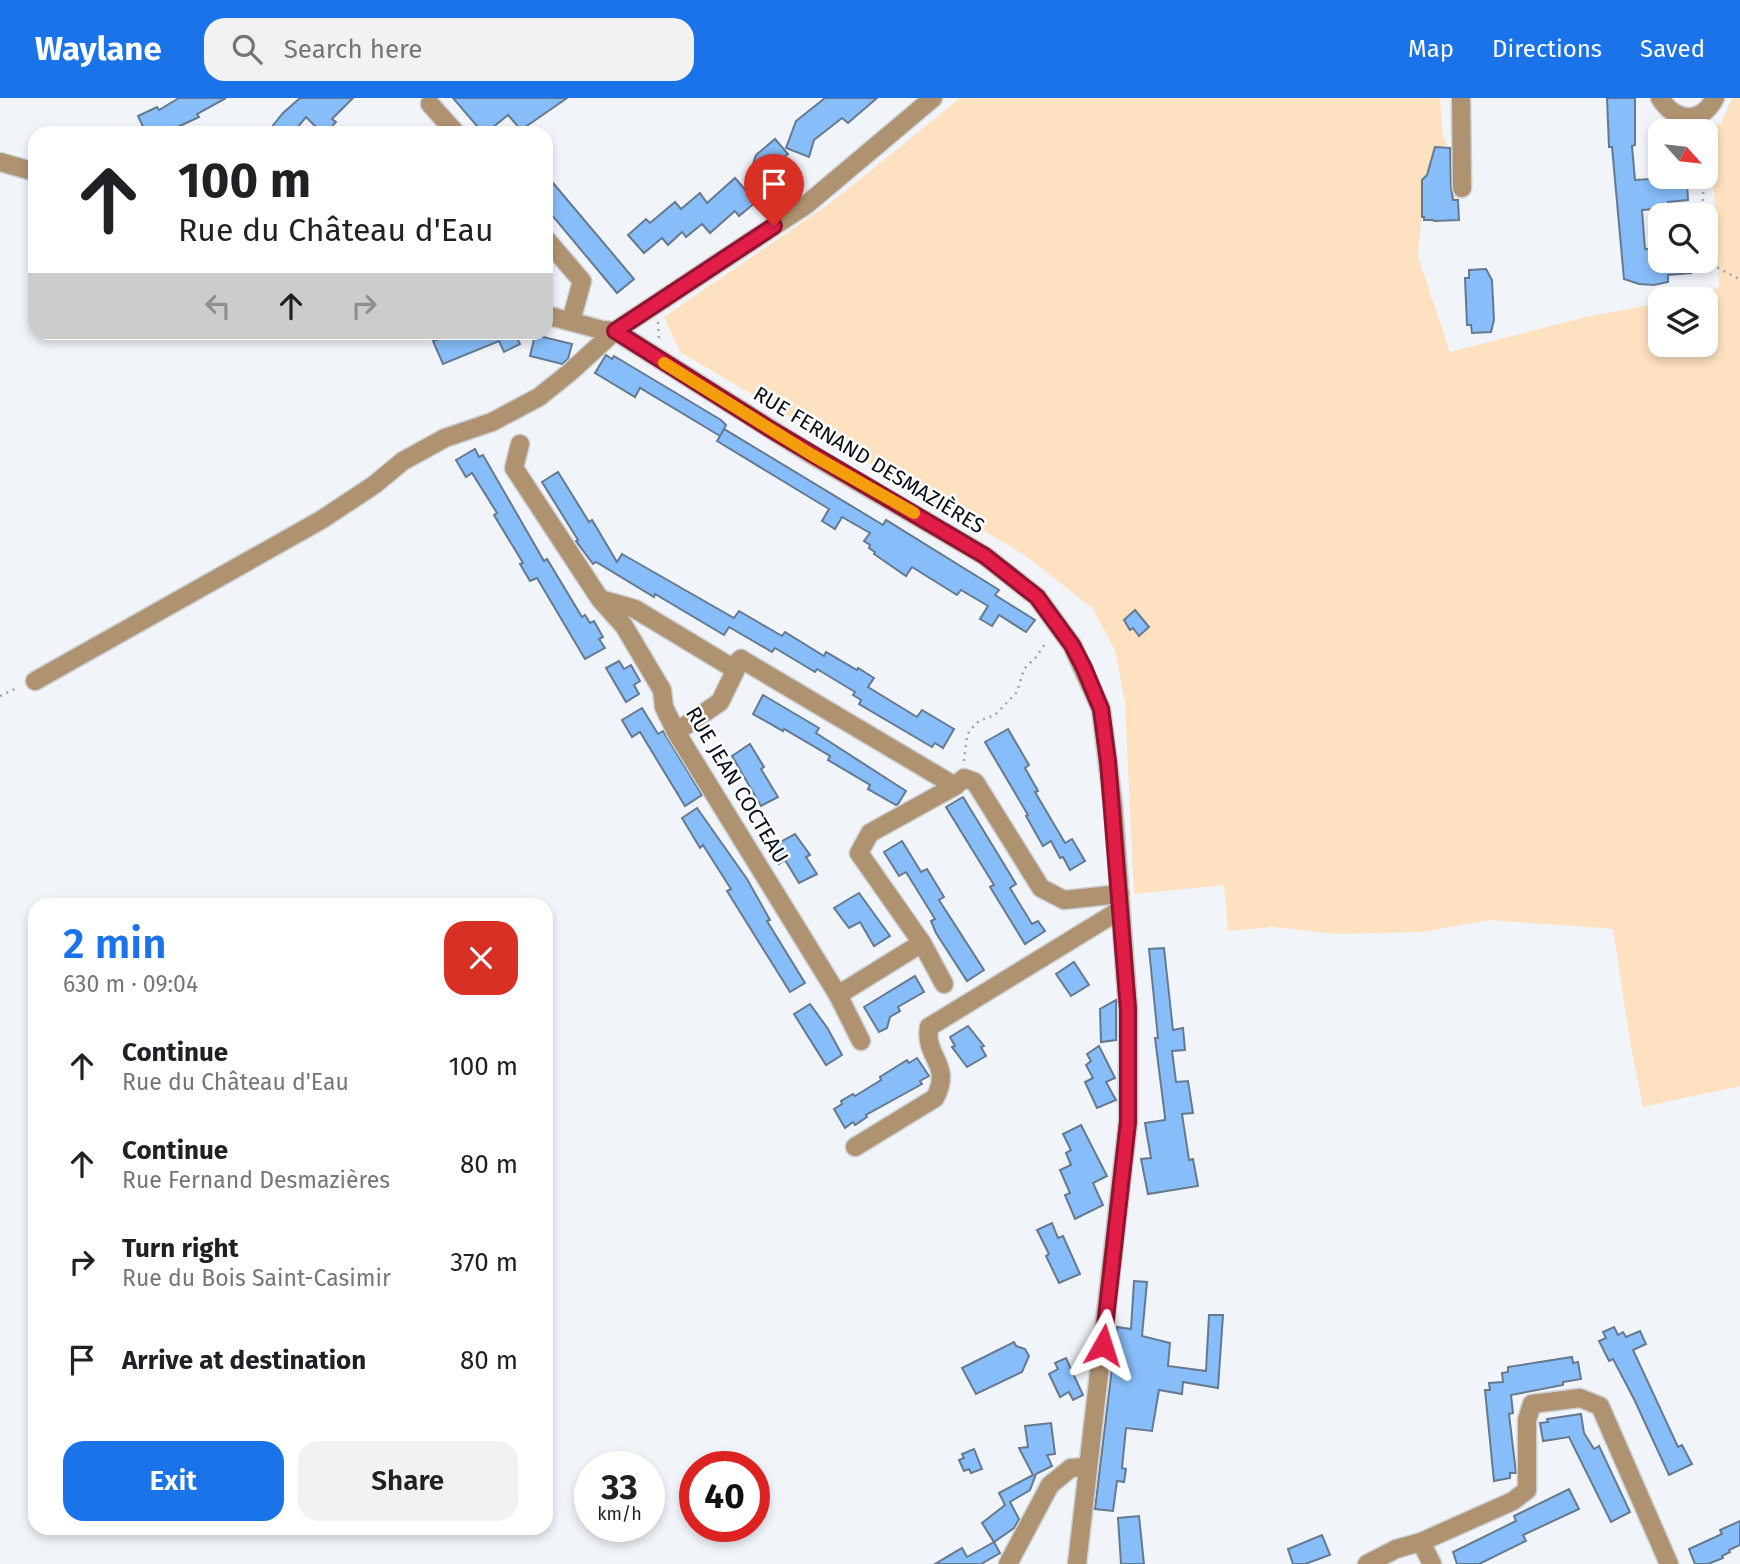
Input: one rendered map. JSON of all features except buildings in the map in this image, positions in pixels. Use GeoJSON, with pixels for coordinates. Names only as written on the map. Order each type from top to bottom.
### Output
{"type":"FeatureCollection","features":[{"type":"Feature","properties":{"kind":"street"},"geometry":{"type":"LineString","coordinates":[[35,681],[321,520],[374,485],[403,461],[445,438],[492,422],[538,397],[615,331],[806,205],[933,98]]}},
{"type":"Feature","properties":{"kind":"street"},"geometry":{"type":"LineString","coordinates":[[1461,98],[1462,188]]}},
{"type":"Feature","properties":{"kind":"street"},"geometry":{"type":"LineString","coordinates":[[1660,98],[1672,112],[1681,117],[1697,116],[1706,111],[1715,98]]}},
{"type":"Feature","properties":{"kind":"street"},"geometry":{"type":"LineString","coordinates":[[430,104],[450,126]]}},
{"type":"Feature","properties":{"kind":"street"},"geometry":{"type":"LineString","coordinates":[[0,162],[28,170]]}},
{"type":"Feature","properties":{"kind":"street"},"geometry":{"type":"LineString","coordinates":[[553,247],[582,281],[571,321]]}},
{"type":"Feature","properties":{"kind":"street","name":"RUE FERNAND DESMAZIÈRES"},"geometry":{"type":"LineString","coordinates":[[553,317],[615,331],[788,440],[985,556],[1037,597],[1078,656],[1101,709],[1113,805],[1128,1009],[1128,1122],[1077,1564]]}},
{"type":"Feature","properties":{"kind":"street","name":"RUE JEAN COCTEAU"},"geometry":{"type":"LineString","coordinates":[[520,444],[514,468],[600,599],[624,626],[662,690],[664,707],[676,732],[838,995],[861,1041]]}},
{"type":"Feature","properties":{"kind":"street"},"geometry":{"type":"LineString","coordinates":[[600,599],[635,609],[731,667],[741,659]]}},
{"type":"Feature","properties":{"kind":"street"},"geometry":{"type":"LineString","coordinates":[[676,732],[720,702],[741,659]]}},
{"type":"Feature","properties":{"kind":"street"},"geometry":{"type":"LineString","coordinates":[[741,659],[955,786]]}},
{"type":"Feature","properties":{"kind":"street"},"geometry":{"type":"LineString","coordinates":[[944,984],[922,943],[859,853],[870,833],[955,786],[964,778],[975,782],[1041,888],[1064,900],[1120,902]]}},
{"type":"Feature","properties":{"kind":"street"},"geometry":{"type":"LineString","coordinates":[[855,1147],[935,1098],[942,1085],[941,1069],[926,1041],[929,1027],[1120,902]]}},
{"type":"Feature","properties":{"kind":"street"},"geometry":{"type":"LineString","coordinates":[[838,995],[922,943]]}},
{"type":"Feature","properties":{"kind":"street"},"geometry":{"type":"LineString","coordinates":[[1367,1564],[1396,1549],[1421,1542],[1513,1501],[1527,1490],[1527,1420],[1532,1404],[1580,1398],[1600,1406],[1669,1564]]}},
{"type":"Feature","properties":{"kind":"street"},"geometry":{"type":"LineString","coordinates":[[1008,1564],[1050,1485],[1071,1468],[1087,1467]]}},
{"type":"Feature","properties":{"kind":"street"},"geometry":{"type":"LineString","coordinates":[[1421,1542],[1432,1564]]}},
{"type":"Feature","properties":{"kind":"path"},"geometry":{"type":"LineString","coordinates":[[1718,268],[1739,279]]}},
{"type":"Feature","properties":{"kind":"path"},"geometry":{"type":"LineString","coordinates":[[975,782],[964,763],[967,736],[979,721],[995,715],[1017,692],[1024,669],[1036,657],[1058,625]]}},
{"type":"Feature","properties":{"kind":"path"},"geometry":{"type":"LineString","coordinates":[[0,696],[35,681]]}},
{"type":"Feature","properties":{"kind":"shaded area"},"geometry":{"type":"Polygon","coordinates":[[[960,98],[1440,98],[1443,139],[1446,139],[1447,146],[1435,147],[1436,153],[1431,156],[1431,171],[1421,182],[1459,183],[1461,198],[1422,209],[1418,257],[1450,352],[1586,317],[1648,305],[1648,357],[1718,357],[1718,203],[1715,203],[1714,189],[1718,189],[1718,125],[1721,124],[1732,98],[1740,98],[1740,1086],[1643,1107],[1613,929],[1489,920],[1423,932],[1336,934],[1274,927],[1228,931],[1224,885],[1134,894],[1125,703],[1115,650],[1092,608],[1023,554],[680,352],[664,317],[833,201],[960,98]]]}},
{"type":"Feature","properties":{"kind":"slow traffic"},"geometry":{"type":"LineString","coordinates":[[664,363],[812,455],[914,513]]}},
{"type":"Feature","properties":{"kind":"route"},"geometry":{"type":"LineString","coordinates":[[774,226],[615,331],[812,455],[985,556],[1037,597],[1072,645],[1084,668],[1101,709],[1108,761],[1128,1009],[1128,1122],[1103,1345]]}}]}
